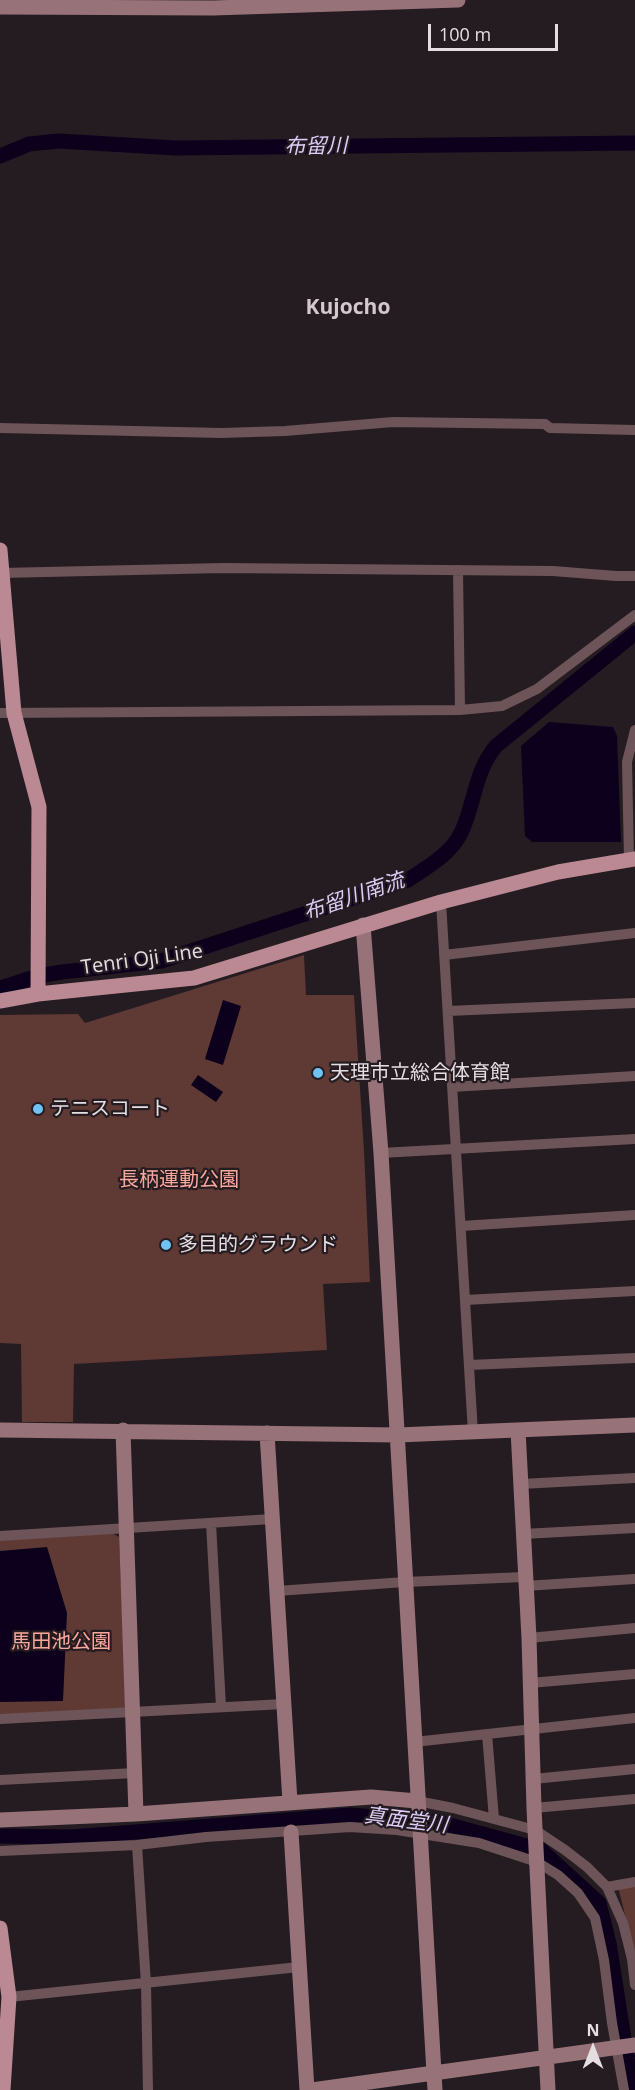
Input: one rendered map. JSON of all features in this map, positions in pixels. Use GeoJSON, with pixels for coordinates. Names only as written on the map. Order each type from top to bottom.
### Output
{"type":"FeatureCollection","features":[{"type":"Feature","properties":{"kind":"main road"},"geometry":{"type":"LineString","coordinates":[[0,550],[7,713],[39,807],[38,991]]}},
{"type":"Feature","properties":{"kind":"main road","name":"Tenri Oji Line"},"geometry":{"type":"LineString","coordinates":[[0,1000],[38,991],[194,978],[441,902],[558,872],[632,859]]}},
{"type":"Feature","properties":{"kind":"main road"},"geometry":{"type":"LineString","coordinates":[[0,1928],[9,1997],[3,2090]]}},
{"type":"Feature","properties":{"kind":"street"},"geometry":{"type":"LineString","coordinates":[[0,7],[458,0]]}},
{"type":"Feature","properties":{"kind":"street"},"geometry":{"type":"LineString","coordinates":[[0,428],[222,433],[285,431],[393,422],[545,424],[550,428],[635,430]]}},
{"type":"Feature","properties":{"kind":"street"},"geometry":{"type":"LineString","coordinates":[[1,573],[223,568],[553,571],[635,576]]}},
{"type":"Feature","properties":{"kind":"street"},"geometry":{"type":"LineString","coordinates":[[458,570],[460,710]]}},
{"type":"Feature","properties":{"kind":"street"},"geometry":{"type":"LineString","coordinates":[[7,713],[460,710],[502,706],[537,689],[635,615]]}},
{"type":"Feature","properties":{"kind":"street"},"geometry":{"type":"LineString","coordinates":[[632,859],[627,762],[635,730]]}},
{"type":"Feature","properties":{"kind":"street"},"geometry":{"type":"LineString","coordinates":[[441,902],[473,1433]]}},
{"type":"Feature","properties":{"kind":"street"},"geometry":{"type":"LineString","coordinates":[[363,925],[381,1153],[435,2090]]}},
{"type":"Feature","properties":{"kind":"street"},"geometry":{"type":"LineString","coordinates":[[444,955],[635,933]]}},
{"type":"Feature","properties":{"kind":"street"},"geometry":{"type":"LineString","coordinates":[[448,1011],[635,1003]]}},
{"type":"Feature","properties":{"kind":"street"},"geometry":{"type":"LineString","coordinates":[[452,1087],[635,1076]]}},
{"type":"Feature","properties":{"kind":"street"},"geometry":{"type":"LineString","coordinates":[[381,1153],[635,1139]]}},
{"type":"Feature","properties":{"kind":"street"},"geometry":{"type":"LineString","coordinates":[[461,1226],[635,1215]]}},
{"type":"Feature","properties":{"kind":"street"},"geometry":{"type":"LineString","coordinates":[[465,1300],[635,1291]]}},
{"type":"Feature","properties":{"kind":"street"},"geometry":{"type":"LineString","coordinates":[[469,1365],[635,1358]]}},
{"type":"Feature","properties":{"kind":"street"},"geometry":{"type":"LineString","coordinates":[[0,1430],[398,1435],[635,1425]]}},
{"type":"Feature","properties":{"kind":"street"},"geometry":{"type":"LineString","coordinates":[[123,1430],[136,1814]]}},
{"type":"Feature","properties":{"kind":"street"},"geometry":{"type":"LineString","coordinates":[[518,1430],[548,2090]]}},
{"type":"Feature","properties":{"kind":"street"},"geometry":{"type":"LineString","coordinates":[[267,1434],[290,1802]]}},
{"type":"Feature","properties":{"kind":"street"},"geometry":{"type":"LineString","coordinates":[[521,1484],[635,1478]]}},
{"type":"Feature","properties":{"kind":"street"},"geometry":{"type":"LineString","coordinates":[[0,1536],[272,1519]]}},
{"type":"Feature","properties":{"kind":"street"},"geometry":{"type":"LineString","coordinates":[[211,1523],[221,1707]]}},
{"type":"Feature","properties":{"kind":"street"},"geometry":{"type":"LineString","coordinates":[[523,1534],[635,1528]]}},
{"type":"Feature","properties":{"kind":"street"},"geometry":{"type":"LineString","coordinates":[[277,1591],[405,1582],[635,1579]]}},
{"type":"Feature","properties":{"kind":"street"},"geometry":{"type":"LineString","coordinates":[[529,1638],[635,1628]]}},
{"type":"Feature","properties":{"kind":"street"},"geometry":{"type":"LineString","coordinates":[[530,1683],[635,1674]]}},
{"type":"Feature","properties":{"kind":"street"},"geometry":{"type":"LineString","coordinates":[[0,1719],[284,1704]]}},
{"type":"Feature","properties":{"kind":"street"},"geometry":{"type":"LineString","coordinates":[[414,1742],[635,1718]]}},
{"type":"Feature","properties":{"kind":"street"},"geometry":{"type":"LineString","coordinates":[[487,1734],[494,1819]]}},
{"type":"Feature","properties":{"kind":"street"},"geometry":{"type":"LineString","coordinates":[[533,1779],[635,1769]]}},
{"type":"Feature","properties":{"kind":"street"},"geometry":{"type":"LineString","coordinates":[[0,1780],[135,1773]]}},
{"type":"Feature","properties":{"kind":"street"},"geometry":{"type":"LineString","coordinates":[[0,1820],[136,1814],[371,1797],[494,1819],[535,1833],[565,1850],[607,1887],[623,1923],[633,1959],[635,1985]]}},
{"type":"Feature","properties":{"kind":"street"},"geometry":{"type":"LineString","coordinates":[[534,1808],[635,1799]]}},
{"type":"Feature","properties":{"kind":"street"},"geometry":{"type":"LineString","coordinates":[[0,1851],[137,1845],[206,1837],[350,1827],[419,1832],[479,1843],[537,1860],[578,1893],[595,1918],[604,1960],[612,2023],[624,2046],[624,2090]]}},
{"type":"Feature","properties":{"kind":"street"},"geometry":{"type":"LineString","coordinates":[[291,1832],[307,2090]]}},
{"type":"Feature","properties":{"kind":"street"},"geometry":{"type":"LineString","coordinates":[[137,1845],[146,1984],[147,2090]]}},
{"type":"Feature","properties":{"kind":"street"},"geometry":{"type":"LineString","coordinates":[[607,1887],[635,1882]]}},
{"type":"Feature","properties":{"kind":"street"},"geometry":{"type":"LineString","coordinates":[[9,1997],[299,1967]]}},
{"type":"Feature","properties":{"kind":"street"},"geometry":{"type":"LineString","coordinates":[[312,2090],[624,2046]]}},
{"type":"Feature","properties":{"kind":"green space","name":"長柄運動公園"},"geometry":{"type":"Polygon","coordinates":[[[304,955],[306,995],[354,995],[370,1282],[323,1284],[327,1350],[74,1364],[73,1422],[22,1422],[21,1344],[0,1343],[0,1015],[78,1014],[85,1023],[304,955]]]}},
{"type":"Feature","properties":{"kind":"green space","name":"馬田池公園"},"geometry":{"type":"Polygon","coordinates":[[[112,1533],[119,1537],[126,1706],[124,1708],[0,1715],[0,1540],[112,1533]]]}},
{"type":"Feature","properties":{"kind":"green space"},"geometry":{"type":"Polygon","coordinates":[[[635,1885],[635,1954],[618,1887],[635,1885]]]}},
{"type":"Feature","properties":{"kind":"shaded area"},"geometry":{"type":"Polygon","coordinates":[[[549,722],[613,727],[617,736],[621,842],[532,842],[525,836],[521,746],[549,722]]]}},
{"type":"Feature","properties":{"kind":"shaded area"},"geometry":{"type":"Polygon","coordinates":[[[223,1000],[241,1006],[223,1065],[205,1059],[223,1000]]]}},
{"type":"Feature","properties":{"kind":"shaded area"},"geometry":{"type":"Polygon","coordinates":[[[198,1075],[223,1092],[216,1102],[191,1085],[198,1075]]]}},
{"type":"Feature","properties":{"kind":"shaded area"},"geometry":{"type":"Polygon","coordinates":[[[47,1547],[67,1613],[63,1701],[0,1702],[0,1551],[47,1547]]]}},
{"type":"Feature","properties":{"kind":"waterway","name":"布留川"},"geometry":{"type":"LineString","coordinates":[[0,156],[29,144],[59,141],[176,148],[635,143]]}},
{"type":"Feature","properties":{"kind":"waterway","name":"布留川南流"},"geometry":{"type":"LineString","coordinates":[[0,988],[38,976],[161,961],[408,880],[438,860],[456,841],[466,822],[483,766],[496,746],[635,633]]}},
{"type":"Feature","properties":{"kind":"waterway","name":"真面堂川"},"geometry":{"type":"LineString","coordinates":[[0,1836],[72,1837],[350,1815],[439,1822],[541,1850],[599,1903],[609,1943],[632,2090]]}},
{"type":"Feature","properties":{"kind":"waterway"},"geometry":{"type":"LineString","coordinates":[[627,2057],[635,2056]]}},
{"type":"Feature","properties":{"kind":"place","name":"天理市立総合体育館"},"geometry":{"type":"Point","coordinates":[318,1073]}},
{"type":"Feature","properties":{"kind":"place","name":"テニスコート"},"geometry":{"type":"Point","coordinates":[38,1109]}},
{"type":"Feature","properties":{"kind":"place","name":"多目的グラウンド"},"geometry":{"type":"Point","coordinates":[166,1245]}},
{"type":"Feature","properties":{"kind":"district","name":"Kujocho"},"geometry":{"type":"Point","coordinates":[348,308]}}]}
